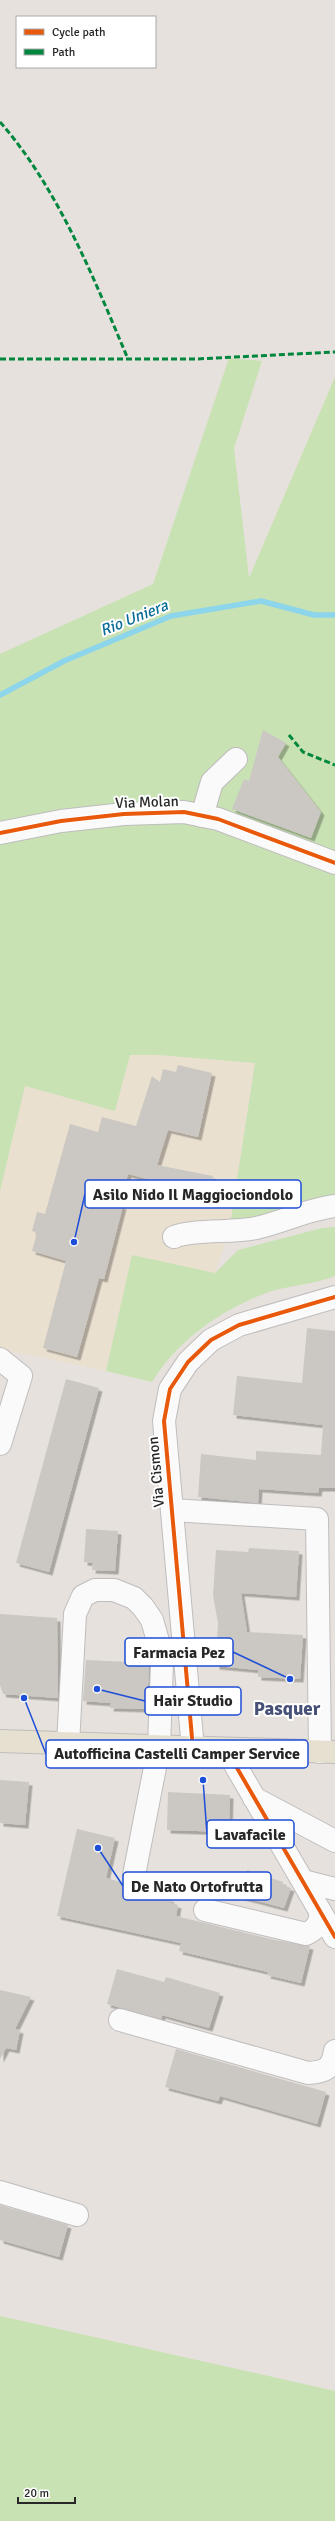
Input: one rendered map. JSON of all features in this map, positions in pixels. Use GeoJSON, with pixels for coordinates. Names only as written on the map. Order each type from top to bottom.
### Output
{"type":"FeatureCollection","features":[{"type":"Feature","properties":{"kind":"main road"},"geometry":{"type":"LineString","coordinates":[[0,1741],[193,1749],[328,1752]]}},
{"type":"Feature","properties":{"kind":"street"},"geometry":{"type":"LineString","coordinates":[[202,816],[212,782],[236,759]]}},
{"type":"Feature","properties":{"kind":"street","name":"Via Molan"},"geometry":{"type":"LineString","coordinates":[[0,833],[61,821],[124,814],[184,812],[218,819],[335,863]]}},
{"type":"Feature","properties":{"kind":"street"},"geometry":{"type":"LineString","coordinates":[[174,1237],[182,1234],[222,1233],[257,1228],[314,1209],[335,1206]]}},
{"type":"Feature","properties":{"kind":"street","name":"Via Cismon"},"geometry":{"type":"LineString","coordinates":[[193,1749],[164,1420],[170,1389],[188,1362],[211,1340],[239,1324],[335,1297]]}},
{"type":"Feature","properties":{"kind":"street"},"geometry":{"type":"LineString","coordinates":[[0,1359],[21,1376],[0,1444]]}},
{"type":"Feature","properties":{"kind":"street"},"geometry":{"type":"LineString","coordinates":[[172,1510],[317,1519],[328,1752]]}},
{"type":"Feature","properties":{"kind":"street"},"geometry":{"type":"LineString","coordinates":[[68,1744],[75,1614],[83,1596],[95,1590],[114,1590],[134,1598],[152,1620],[162,1663],[159,1747],[134,1875]]}},
{"type":"Feature","properties":{"kind":"street"},"geometry":{"type":"LineString","coordinates":[[226,1749],[335,1937]]}},
{"type":"Feature","properties":{"kind":"street"},"geometry":{"type":"LineString","coordinates":[[254,1798],[335,1842]]}},
{"type":"Feature","properties":{"kind":"street"},"geometry":{"type":"LineString","coordinates":[[303,1881],[335,1890]]}},
{"type":"Feature","properties":{"kind":"street"},"geometry":{"type":"LineString","coordinates":[[205,1910],[306,1934],[315,1930],[319,1924],[321,1913]]}},
{"type":"Feature","properties":{"kind":"street"},"geometry":{"type":"LineString","coordinates":[[120,2020],[308,2073],[323,2072],[331,2066],[335,2051]]}},
{"type":"Feature","properties":{"kind":"street"},"geometry":{"type":"LineString","coordinates":[[0,2192],[77,2214]]}},
{"type":"Feature","properties":{"kind":"shaded area"},"geometry":{"type":"Polygon","coordinates":[[[130,1055],[159,1055],[255,1063],[229,1232],[215,1273],[132,1256],[106,1371],[0,1349],[0,1191],[25,1086],[114,1111],[130,1055]]]}},
{"type":"Feature","properties":{"kind":"green space"},"geometry":{"type":"Polygon","coordinates":[[[229,358],[262,361],[234,448],[249,578],[335,377],[335,1206],[229,1232],[255,1063],[159,1055],[130,1055],[115,1111],[25,1086],[0,1191],[0,654],[153,584],[229,358]]]}},
{"type":"Feature","properties":{"kind":"green space"},"geometry":{"type":"Polygon","coordinates":[[[335,1227],[335,1276],[266,1293],[232,1309],[202,1328],[187,1340],[162,1367],[152,1382],[106,1371],[132,1255],[215,1273],[238,1250],[322,1228],[335,1227]]]}},
{"type":"Feature","properties":{"kind":"green space"},"geometry":{"type":"Polygon","coordinates":[[[0,2316],[335,2391],[335,2521],[0,2521],[0,2316]]]}},
{"type":"Feature","properties":{"kind":"building"},"geometry":{"type":"Polygon","coordinates":[[[263,730],[286,743],[278,757],[321,812],[311,838],[232,809],[244,779],[249,781],[263,730]]]}},
{"type":"Feature","properties":{"kind":"building"},"geometry":{"type":"Polygon","coordinates":[[[178,1065],[212,1073],[198,1137],[168,1130],[157,1165],[213,1176],[208,1195],[128,1174],[120,1205],[123,1206],[104,1279],[99,1278],[77,1357],[43,1348],[66,1261],[32,1251],[37,1233],[32,1231],[37,1212],[45,1214],[70,1124],[98,1132],[102,1117],[136,1126],[152,1076],[160,1082],[163,1069],[176,1072],[178,1065]]]}},
{"type":"Feature","properties":{"kind":"building"},"geometry":{"type":"Polygon","coordinates":[[[307,1328],[335,1331],[335,1488],[319,1488],[318,1493],[259,1489],[258,1503],[198,1497],[201,1454],[256,1460],[256,1451],[321,1455],[323,1425],[233,1415],[237,1376],[302,1383],[307,1328]]]}},
{"type":"Feature","properties":{"kind":"building"},"geometry":{"type":"Polygon","coordinates":[[[66,1379],[99,1388],[49,1572],[16,1563],[66,1379]]]}},
{"type":"Feature","properties":{"kind":"building"},"geometry":{"type":"Polygon","coordinates":[[[86,1529],[118,1531],[115,1571],[92,1570],[93,1563],[84,1562],[86,1529]]]}},
{"type":"Feature","properties":{"kind":"building"},"geometry":{"type":"Polygon","coordinates":[[[249,1548],[299,1551],[296,1597],[241,1593],[247,1632],[303,1635],[300,1679],[258,1677],[258,1670],[216,1666],[218,1623],[213,1595],[216,1550],[248,1552],[249,1548]]]}},
{"type":"Feature","properties":{"kind":"building"},"geometry":{"type":"Polygon","coordinates":[[[0,1614],[57,1618],[58,1698],[3,1694],[0,1685],[0,1614]]]}},
{"type":"Feature","properties":{"kind":"building"},"geometry":{"type":"Polygon","coordinates":[[[86,1660],[149,1663],[147,1709],[110,1708],[111,1703],[83,1701],[86,1660]]]}},
{"type":"Feature","properties":{"kind":"building"},"geometry":{"type":"Polygon","coordinates":[[[0,1780],[29,1782],[25,1825],[0,1823],[0,1780]]]}},
{"type":"Feature","properties":{"kind":"building"},"geometry":{"type":"Polygon","coordinates":[[[168,1792],[230,1795],[229,1832],[167,1830],[168,1792]]]}},
{"type":"Feature","properties":{"kind":"building"},"geometry":{"type":"Polygon","coordinates":[[[77,1829],[115,1838],[106,1878],[124,1883],[125,1889],[171,1899],[171,1903],[178,1905],[176,1916],[275,1940],[310,1946],[301,1983],[267,1975],[268,1972],[179,1951],[181,1943],[57,1916],[77,1829]]]}},
{"type":"Feature","properties":{"kind":"building"},"geometry":{"type":"Polygon","coordinates":[[[247,1870],[283,1882],[282,1885],[291,1888],[284,1908],[238,1896],[247,1870]]]}},
{"type":"Feature","properties":{"kind":"building"},"geometry":{"type":"Polygon","coordinates":[[[117,1969],[164,1982],[166,1977],[220,1993],[209,2028],[162,2015],[161,2019],[107,2004],[117,1969]]]}},
{"type":"Feature","properties":{"kind":"building"},"geometry":{"type":"Polygon","coordinates":[[[0,1990],[31,1997],[15,2029],[20,2030],[16,2050],[6,2048],[0,2059],[0,1990]]]}},
{"type":"Feature","properties":{"kind":"building"},"geometry":{"type":"Polygon","coordinates":[[[176,2049],[326,2092],[317,2124],[220,2096],[218,2101],[165,2087],[176,2049]]]}},
{"type":"Feature","properties":{"kind":"building"},"geometry":{"type":"Polygon","coordinates":[[[0,2205],[68,2225],[59,2257],[0,2240],[0,2205]]]}},
{"type":"Feature","properties":{"kind":"waterway","name":"Rio Uniera"},"geometry":{"type":"LineString","coordinates":[[0,695],[64,661],[171,616],[261,601],[314,615],[335,615]]}},
{"type":"Feature","properties":{"kind":"marked path"},"geometry":{"type":"LineString","coordinates":[[0,122],[21,148],[57,205],[88,266],[128,359]]}},
{"type":"Feature","properties":{"kind":"marked path"},"geometry":{"type":"LineString","coordinates":[[0,359],[196,359],[335,352]]}},
{"type":"Feature","properties":{"kind":"marked path"},"geometry":{"type":"LineString","coordinates":[[289,735],[303,752],[335,765]]}},
{"type":"Feature","properties":{"kind":"cycle path"},"geometry":{"type":"LineString","coordinates":[[0,833],[61,821],[124,814],[184,812],[218,819],[335,863]]}},
{"type":"Feature","properties":{"kind":"cycle path"},"geometry":{"type":"LineString","coordinates":[[193,1749],[164,1421],[170,1389],[188,1362],[211,1340],[239,1325],[335,1297]]}},
{"type":"Feature","properties":{"kind":"cycle path"},"geometry":{"type":"LineString","coordinates":[[226,1749],[335,1937]]}},
{"type":"Feature","properties":{"kind":"place","name":"Asilo Nido Il Maggiociondolo"},"geometry":{"type":"Point","coordinates":[74,1242]}},
{"type":"Feature","properties":{"kind":"place","name":"Farmacia Pez"},"geometry":{"type":"Point","coordinates":[290,1679]}},
{"type":"Feature","properties":{"kind":"place","name":"Hair Studio"},"geometry":{"type":"Point","coordinates":[97,1689]}},
{"type":"Feature","properties":{"kind":"place","name":"Autofficina Castelli Camper Service"},"geometry":{"type":"Point","coordinates":[24,1698]}},
{"type":"Feature","properties":{"kind":"place","name":"Lavafacile"},"geometry":{"type":"Point","coordinates":[203,1780]}},
{"type":"Feature","properties":{"kind":"place","name":"De Nato Ortofrutta"},"geometry":{"type":"Point","coordinates":[98,1848]}},
{"type":"Feature","properties":{"kind":"district","name":"Pasquer"},"geometry":{"type":"Point","coordinates":[287,1709]}}]}
